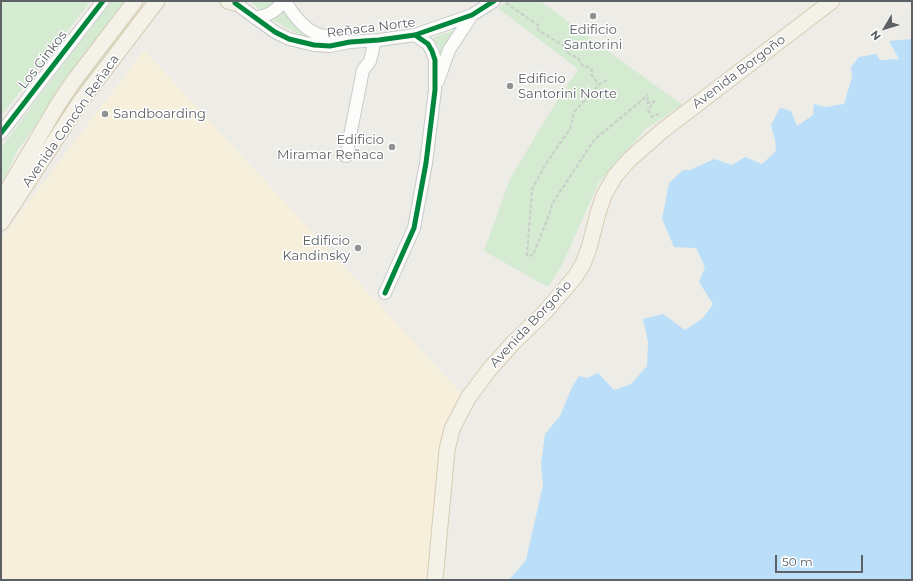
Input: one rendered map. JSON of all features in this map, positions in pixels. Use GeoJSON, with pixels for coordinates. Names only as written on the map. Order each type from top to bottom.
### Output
{"type":"FeatureCollection","features":[{"type":"Feature","properties":{"kind":"main road","name":"Avenida Concón Reñaca"},"geometry":{"type":"LineString","coordinates":[[1,223],[80,102],[157,1]]}},
{"type":"Feature","properties":{"kind":"main road"},"geometry":{"type":"LineString","coordinates":[[142,20],[170,1]]}},
{"type":"Feature","properties":{"kind":"main road","name":"Avenida Borgoño"},"geometry":{"type":"LineString","coordinates":[[435,580],[447,450],[452,429],[468,398],[489,370],[513,343],[545,312],[575,277],[583,264],[589,248],[604,195],[615,176],[630,159],[662,131],[832,1]]}},
{"type":"Feature","properties":{"kind":"main road","name":"Avenida Concón Reñaca"},"geometry":{"type":"LineString","coordinates":[[1,201],[57,106],[73,82],[132,4]]}},
{"type":"Feature","properties":{"kind":"street","name":"Los Ginkos"},"geometry":{"type":"LineString","coordinates":[[1,133],[103,1]]}},
{"type":"Feature","properties":{"kind":"street","name":"Reñaca Norte"},"geometry":{"type":"LineString","coordinates":[[255,18],[265,16],[273,12],[284,1],[291,11],[315,33],[350,42]]}},
{"type":"Feature","properties":{"kind":"street","name":"Reñaca Norte"},"geometry":{"type":"LineString","coordinates":[[233,2],[274,32],[289,39],[314,45],[330,46],[350,42],[415,35],[472,15],[494,1]]}},
{"type":"Feature","properties":{"kind":"street"},"geometry":{"type":"LineString","coordinates":[[436,90],[449,50],[472,15]]}},
{"type":"Feature","properties":{"kind":"street"},"geometry":{"type":"LineString","coordinates":[[384,293],[414,228],[426,163],[436,90],[435,60],[432,51],[428,44],[415,35]]}},
{"type":"Feature","properties":{"kind":"street"},"geometry":{"type":"LineString","coordinates":[[346,156],[363,70],[370,62],[375,40]]}},
{"type":"Feature","properties":{"kind":"path"},"geometry":{"type":"LineString","coordinates":[[504,1],[539,26],[538,30],[568,48],[566,52],[578,58],[582,65],[592,69],[591,74],[599,85]]}},
{"type":"Feature","properties":{"kind":"path"},"geometry":{"type":"LineString","coordinates":[[606,80],[599,85],[574,112],[570,129],[547,162],[532,189],[527,256],[533,255],[552,204],[594,140],[648,95],[647,103],[654,101],[648,110],[652,117],[662,113],[656,123],[662,131]]}},
{"type":"Feature","properties":{"kind":"green space"},"geometry":{"type":"Polygon","coordinates":[[[1,1],[91,1],[1,116],[1,1]]]}},
{"type":"Feature","properties":{"kind":"green space"},"geometry":{"type":"Polygon","coordinates":[[[112,1],[127,1],[17,151],[1,186],[1,148],[112,1]]]}},
{"type":"Feature","properties":{"kind":"green space"},"geometry":{"type":"Polygon","coordinates":[[[250,1],[277,1],[266,11],[260,10],[250,1]]]}},
{"type":"Feature","properties":{"kind":"green space"},"geometry":{"type":"Polygon","coordinates":[[[508,1],[540,1],[682,105],[646,129],[599,182],[562,265],[548,287],[484,251],[510,179],[578,69],[498,8],[508,1]]]}},
{"type":"Feature","properties":{"kind":"green space"},"geometry":{"type":"Polygon","coordinates":[[[285,7],[314,38],[300,35],[271,19],[285,7]]]}},
{"type":"Feature","properties":{"kind":"green space"},"geometry":{"type":"Polygon","coordinates":[[[134,19],[80,89],[46,140],[70,95],[106,47],[134,19]]]}},
{"type":"Feature","properties":{"kind":"green space"},"geometry":{"type":"Polygon","coordinates":[[[457,29],[441,58],[439,46],[431,39],[457,29]]]}},
{"type":"Feature","properties":{"kind":"sand"},"geometry":{"type":"Polygon","coordinates":[[[144,50],[462,394],[429,580],[1,580],[1,239],[144,50]]]}},
{"type":"Feature","properties":{"kind":"water"},"geometry":{"type":"Polygon","coordinates":[[[912,39],[912,580],[509,580],[526,560],[543,485],[541,464],[545,434],[560,416],[572,387],[579,376],[587,378],[598,373],[614,390],[631,384],[647,366],[648,342],[643,319],[663,314],[685,330],[703,318],[713,304],[699,282],[705,267],[696,248],[674,247],[662,219],[669,183],[683,170],[690,170],[714,159],[732,165],[745,157],[762,164],[776,151],[771,125],[780,108],[791,111],[797,126],[813,115],[814,104],[826,107],[844,104],[852,77],[851,67],[859,57],[876,54],[880,60],[899,59],[889,41],[912,39]]]}},
{"type":"Feature","properties":{"kind":"cycle path"},"geometry":{"type":"LineString","coordinates":[[1,133],[103,1]]}},
{"type":"Feature","properties":{"kind":"cycle path"},"geometry":{"type":"LineString","coordinates":[[235,1],[235,3],[275,32],[289,39],[314,45],[330,46],[350,42],[415,35],[472,15],[494,1]]}},
{"type":"Feature","properties":{"kind":"cycle path"},"geometry":{"type":"LineString","coordinates":[[385,293],[414,228],[426,163],[435,90],[435,60],[432,51],[428,44],[415,35]]}},
{"type":"Feature","properties":{"kind":"place","name":"Edificio Santorini"},"geometry":{"type":"Point","coordinates":[593,16]}},
{"type":"Feature","properties":{"kind":"place","name":"Edificio Santorini Norte"},"geometry":{"type":"Point","coordinates":[510,86]}},
{"type":"Feature","properties":{"kind":"place","name":"Sandboarding"},"geometry":{"type":"Point","coordinates":[105,114]}},
{"type":"Feature","properties":{"kind":"place","name":"Edificio Miramar Reñaca"},"geometry":{"type":"Point","coordinates":[392,147]}},
{"type":"Feature","properties":{"kind":"place","name":"Edificio Kandinsky"},"geometry":{"type":"Point","coordinates":[358,248]}}]}
